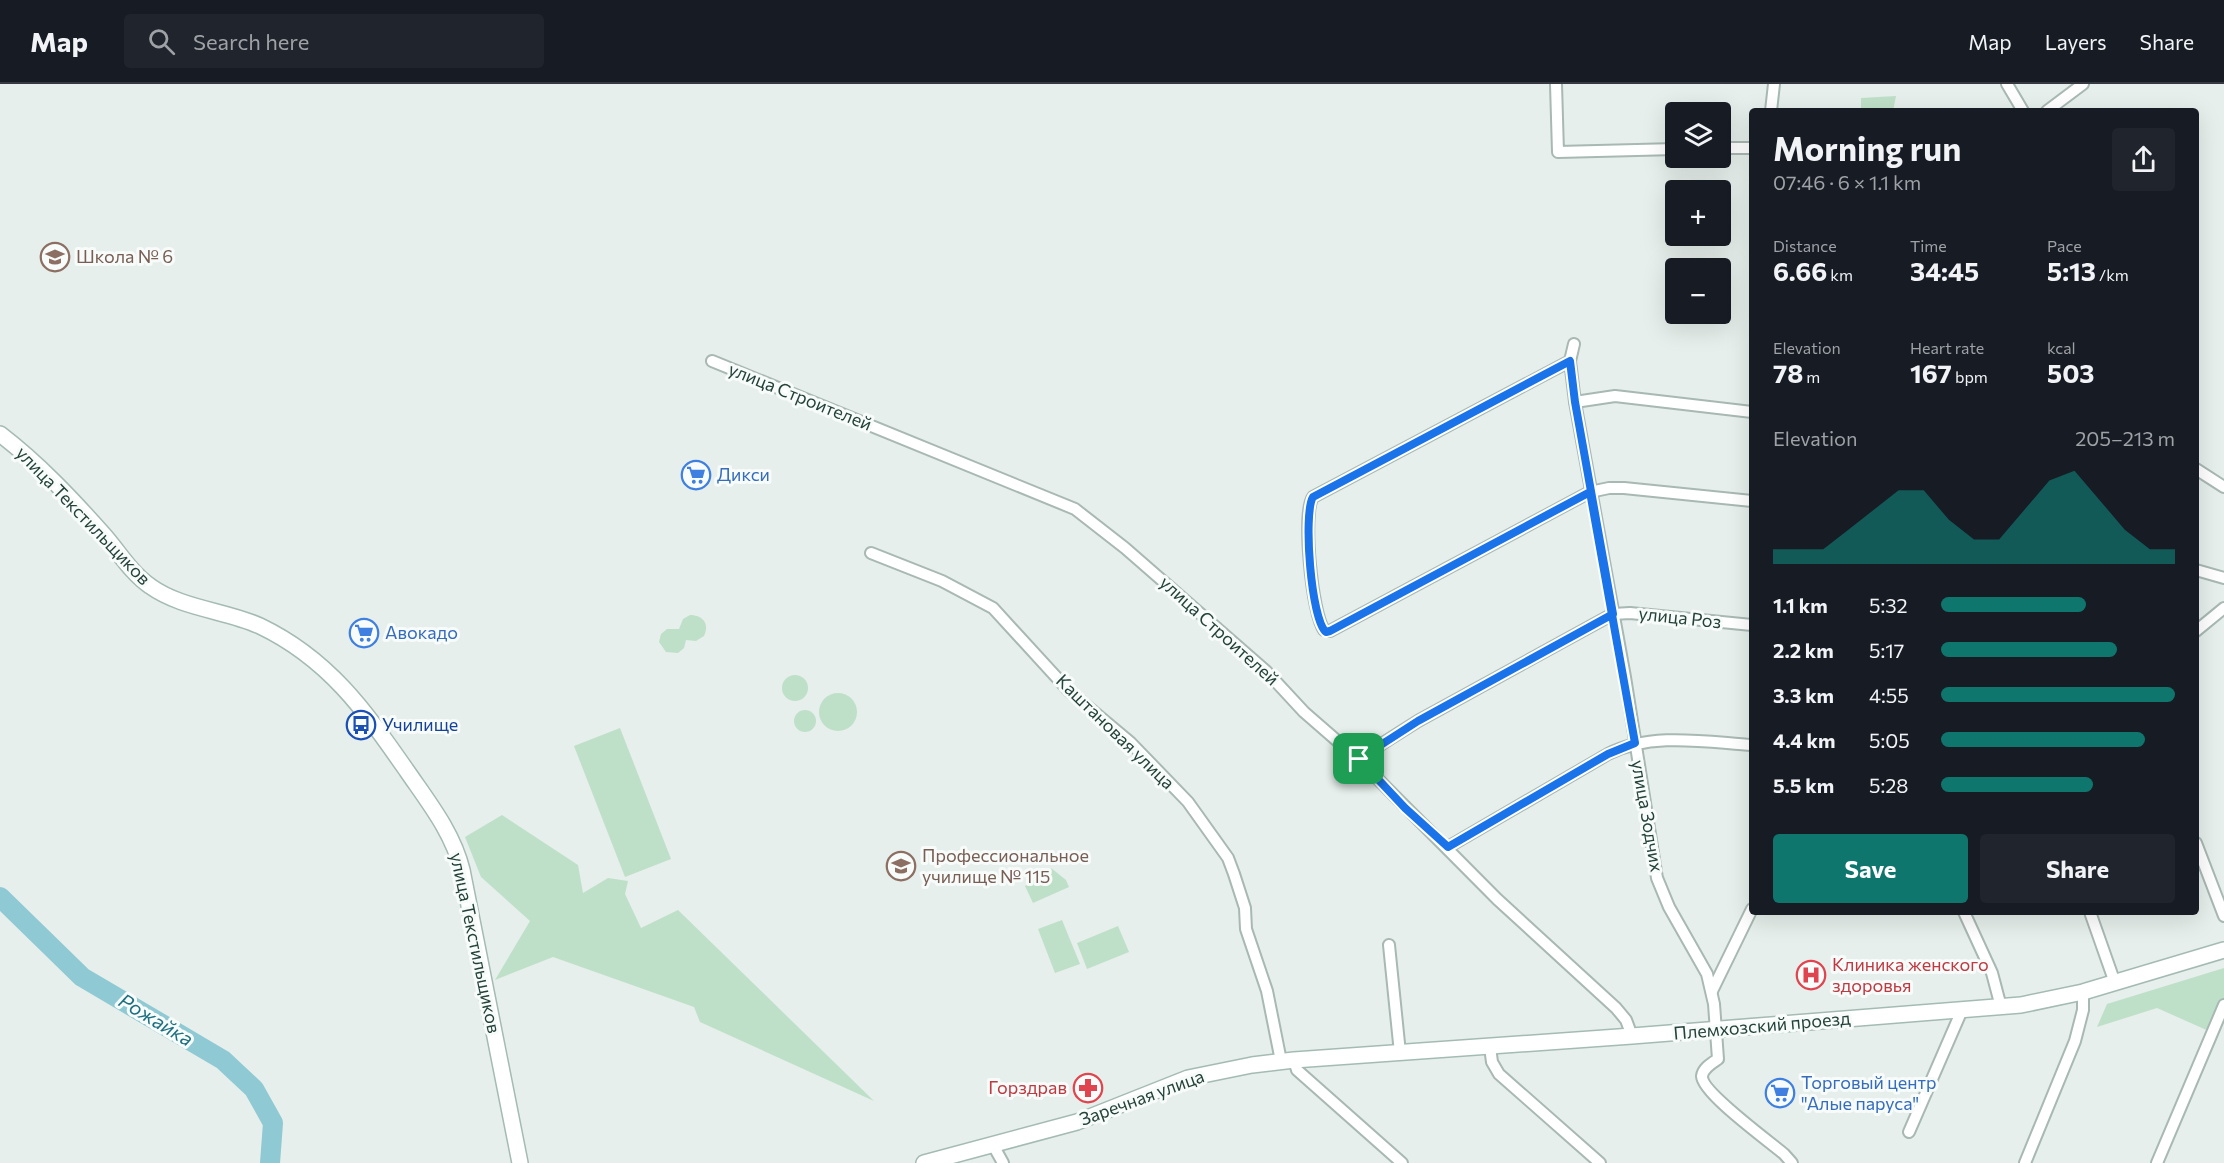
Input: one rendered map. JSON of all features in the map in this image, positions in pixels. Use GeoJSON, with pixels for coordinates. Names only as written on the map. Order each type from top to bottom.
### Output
{"type":"FeatureCollection","features":[{"type":"Feature","properties":{"kind":"main road","name":"улица Текстильщиков"},"geometry":{"type":"LineString","coordinates":[[0,434],[58,485],[149,586],[182,602],[252,623],[295,645],[342,686],[368,716],[436,812],[456,850],[465,881],[520,1163]]}},
{"type":"Feature","properties":{"kind":"main road","name":"Племхозский проезд"},"geometry":{"type":"LineString","coordinates":[[1287,1061],[2001,1007],[2083,992],[2224,950]]}},
{"type":"Feature","properties":{"kind":"main road","name":"Заречная улица"},"geometry":{"type":"LineString","coordinates":[[993,1145],[1077,1122],[1188,1078],[1221,1070],[1287,1061]]}},
{"type":"Feature","properties":{"kind":"main road"},"geometry":{"type":"LineString","coordinates":[[924,1163],[993,1145]]}},
{"type":"Feature","properties":{"kind":"street"},"geometry":{"type":"LineString","coordinates":[[1556,84],[1558,152],[1665,149]]}},
{"type":"Feature","properties":{"kind":"street"},"geometry":{"type":"LineString","coordinates":[[1772,108],[1773,84]]}},
{"type":"Feature","properties":{"kind":"street"},"geometry":{"type":"LineString","coordinates":[[2007,84],[2021,108]]}},
{"type":"Feature","properties":{"kind":"street"},"geometry":{"type":"LineString","coordinates":[[2051,108],[2083,84]]}},
{"type":"Feature","properties":{"kind":"street"},"geometry":{"type":"LineString","coordinates":[[1731,148],[1749,148]]}},
{"type":"Feature","properties":{"kind":"street","name":"улица Зодчих"},"geometry":{"type":"LineString","coordinates":[[1574,344],[1570,361],[1575,402],[1659,884],[1673,914],[1705,968],[1712,991],[1718,1059],[1704,1071],[1703,1083],[1721,1103],[1792,1163]]}},
{"type":"Feature","properties":{"kind":"street","name":"улица Строителей"},"geometry":{"type":"LineString","coordinates":[[712,361],[1075,509],[1231,638],[1274,678],[1304,712],[1359,759],[1497,899],[1616,1008],[1626,1020],[1632,1036]]}},
{"type":"Feature","properties":{"kind":"street"},"geometry":{"type":"LineString","coordinates":[[1570,361],[1313,497],[1309,508],[1311,579],[1320,626],[1326,632],[1590,492],[1624,488],[1749,501]]}},
{"type":"Feature","properties":{"kind":"street"},"geometry":{"type":"LineString","coordinates":[[1575,402],[1615,396],[1749,412]]}},
{"type":"Feature","properties":{"kind":"street"},"geometry":{"type":"LineString","coordinates":[[2199,471],[2224,487]]}},
{"type":"Feature","properties":{"kind":"street","name":"Каштановая улица"},"geometry":{"type":"LineString","coordinates":[[871,553],[942,581],[993,608],[1069,691],[1130,742],[1188,802],[1228,858],[1245,908],[1246,929],[1287,1061]]}},
{"type":"Feature","properties":{"kind":"street"},"geometry":{"type":"LineString","coordinates":[[2199,571],[2224,578]]}},
{"type":"Feature","properties":{"kind":"street"},"geometry":{"type":"LineString","coordinates":[[2199,629],[2224,608]]}},
{"type":"Feature","properties":{"kind":"street","name":"улица Роз"},"geometry":{"type":"LineString","coordinates":[[1359,759],[1418,721],[1613,614],[1630,613],[1749,625]]}},
{"type":"Feature","properties":{"kind":"street"},"geometry":{"type":"LineString","coordinates":[[1448,847],[1608,754],[1635,743],[1661,741],[1749,745]]}},
{"type":"Feature","properties":{"kind":"street"},"geometry":{"type":"LineString","coordinates":[[2199,851],[2224,916]]}},
{"type":"Feature","properties":{"kind":"street"},"geometry":{"type":"LineString","coordinates":[[1712,991],[1749,915]]}},
{"type":"Feature","properties":{"kind":"street"},"geometry":{"type":"LineString","coordinates":[[1965,915],[1995,981],[2001,1007]]}},
{"type":"Feature","properties":{"kind":"street"},"geometry":{"type":"LineString","coordinates":[[2091,915],[2115,982]]}},
{"type":"Feature","properties":{"kind":"street"},"geometry":{"type":"LineString","coordinates":[[1389,945],[1400,1053]]}},
{"type":"Feature","properties":{"kind":"street"},"geometry":{"type":"LineString","coordinates":[[2025,1163],[2075,1041],[2083,1010],[2083,992]]}},
{"type":"Feature","properties":{"kind":"street"},"geometry":{"type":"LineString","coordinates":[[2157,1163],[2224,1005]]}},
{"type":"Feature","properties":{"kind":"street"},"geometry":{"type":"LineString","coordinates":[[1910,1132],[1962,1010]]}},
{"type":"Feature","properties":{"kind":"street"},"geometry":{"type":"LineString","coordinates":[[1490,1047],[1494,1066],[1503,1078],[1600,1163]]}},
{"type":"Feature","properties":{"kind":"street"},"geometry":{"type":"LineString","coordinates":[[1287,1061],[1402,1163]]}},
{"type":"Feature","properties":{"kind":"street"},"geometry":{"type":"LineString","coordinates":[[993,1145],[1004,1163]]}},
{"type":"Feature","properties":{"kind":"green space"},"geometry":{"type":"Polygon","coordinates":[[[1896,96],[1894,108],[1861,108],[1861,98],[1896,96]]]}},
{"type":"Feature","properties":{"kind":"green space"},"geometry":{"type":"Polygon","coordinates":[[[690,615],[702,618],[706,624],[704,636],[696,641],[686,640],[684,648],[678,653],[666,652],[659,642],[661,634],[667,629],[679,629],[683,619],[690,615]]]}},
{"type":"Feature","properties":{"kind":"green space"},"geometry":{"type":"Polygon","coordinates":[[[795,675],[804,679],[808,688],[804,697],[795,701],[786,697],[782,688],[786,679],[795,675]]]}},
{"type":"Feature","properties":{"kind":"green space"},"geometry":{"type":"Polygon","coordinates":[[[838,693],[851,699],[857,712],[851,725],[838,731],[825,725],[819,712],[825,699],[838,693]]]}},
{"type":"Feature","properties":{"kind":"green space"},"geometry":{"type":"Polygon","coordinates":[[[805,710],[813,713],[816,721],[813,729],[805,732],[797,729],[794,721],[797,713],[805,710]]]}},
{"type":"Feature","properties":{"kind":"green space"},"geometry":{"type":"Polygon","coordinates":[[[620,728],[671,859],[625,877],[574,746],[620,728]]]}},
{"type":"Feature","properties":{"kind":"green space"},"geometry":{"type":"Polygon","coordinates":[[[502,815],[578,865],[583,893],[608,878],[628,881],[625,894],[641,928],[678,910],[874,1101],[700,1022],[694,1007],[553,957],[495,980],[530,921],[481,877],[465,837],[502,815]]]}},
{"type":"Feature","properties":{"kind":"green space"},"geometry":{"type":"Polygon","coordinates":[[[1051,868],[1066,880],[1069,887],[1033,903],[1025,886],[1051,868]]]}},
{"type":"Feature","properties":{"kind":"green space"},"geometry":{"type":"Polygon","coordinates":[[[1062,920],[1080,964],[1055,973],[1038,929],[1062,920]]]}},
{"type":"Feature","properties":{"kind":"green space"},"geometry":{"type":"Polygon","coordinates":[[[1118,926],[1129,952],[1087,969],[1077,943],[1118,926]]]}},
{"type":"Feature","properties":{"kind":"green space"},"geometry":{"type":"Polygon","coordinates":[[[2224,968],[2224,1002],[2211,1032],[2157,1008],[2097,1027],[2107,1004],[2224,968]]]}},
{"type":"Feature","properties":{"kind":"waterway","name":"Рожайка"},"geometry":{"type":"LineString","coordinates":[[0,897],[82,977],[223,1060],[254,1089],[273,1123],[270,1163]]}},
{"type":"Feature","properties":{"kind":"place","name":"Школа № 6"},"geometry":{"type":"Point","coordinates":[55,257]}},
{"type":"Feature","properties":{"kind":"place","name":"Дикси"},"geometry":{"type":"Point","coordinates":[696,475]}},
{"type":"Feature","properties":{"kind":"place","name":"Авокадо"},"geometry":{"type":"Point","coordinates":[364,633]}},
{"type":"Feature","properties":{"kind":"place","name":"Училище"},"geometry":{"type":"Point","coordinates":[361,725]}},
{"type":"Feature","properties":{"kind":"place","name":"Профессиональное училище № 115"},"geometry":{"type":"Point","coordinates":[901,866]}},
{"type":"Feature","properties":{"kind":"place","name":"Клиника женского здоровья"},"geometry":{"type":"Point","coordinates":[1811,975]}},
{"type":"Feature","properties":{"kind":"place","name":"Горздрав"},"geometry":{"type":"Point","coordinates":[1088,1088]}},
{"type":"Feature","properties":{"kind":"place","name":"Торговый центр \"Алые паруса\""},"geometry":{"type":"Point","coordinates":[1780,1093]}},
{"type":"Feature","properties":{"kind":"route"},"geometry":{"type":"LineString","coordinates":[[1359,759],[1405,808],[1448,847],[1615,750],[1635,743],[1624,677],[1590,492],[1330,631],[1326,632],[1320,626],[1313,592],[1309,544],[1310,504],[1313,497],[1570,361],[1590,492],[1613,614],[1592,624],[1418,721],[1359,759]]}}]}
